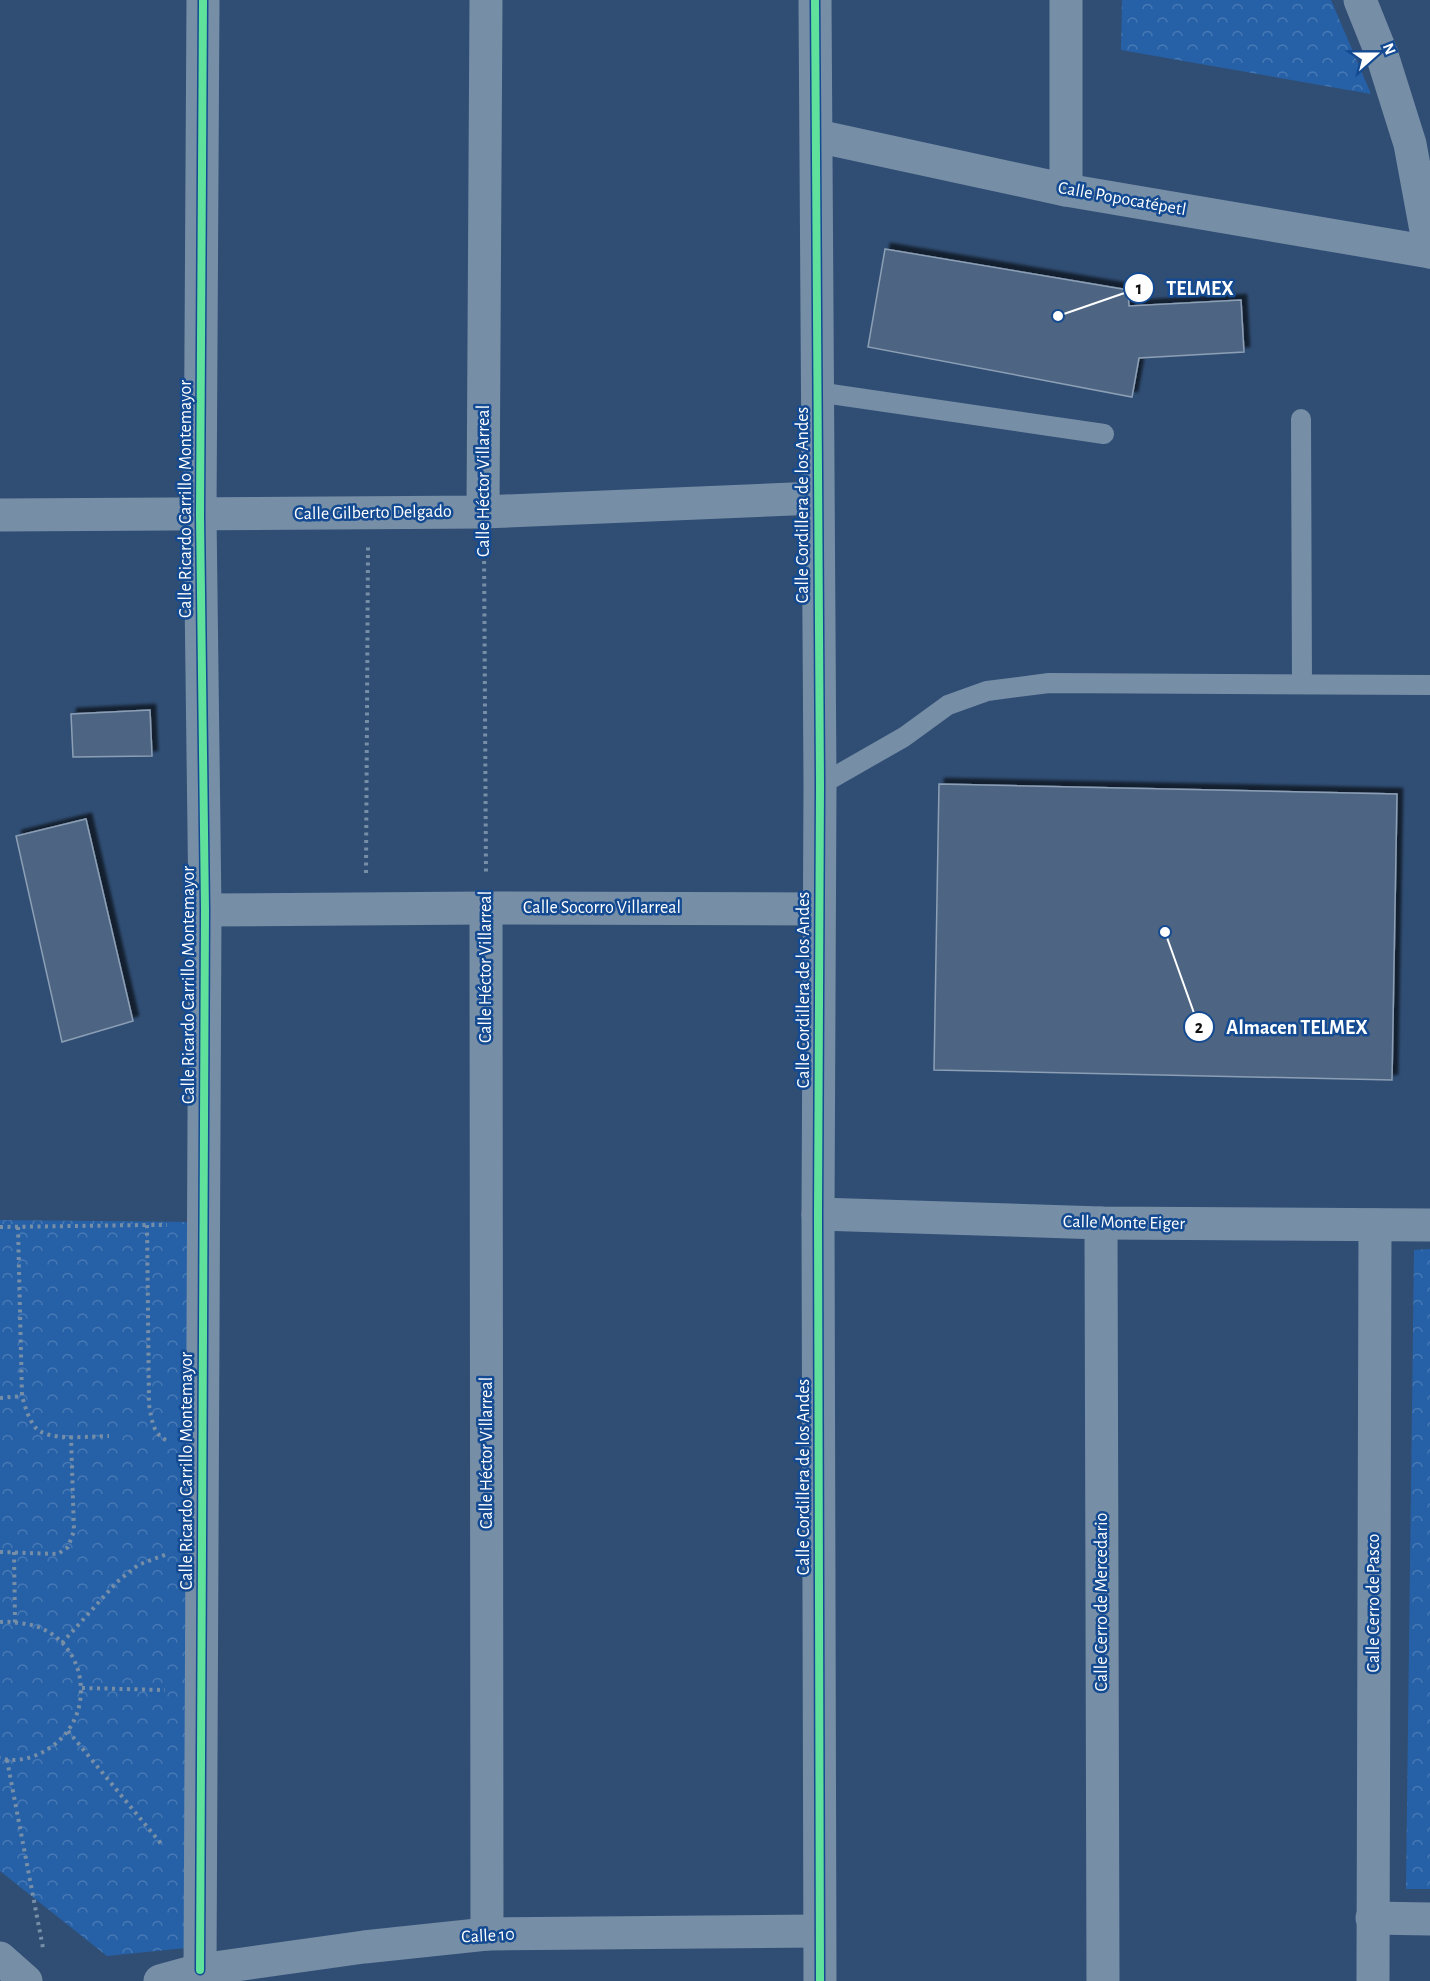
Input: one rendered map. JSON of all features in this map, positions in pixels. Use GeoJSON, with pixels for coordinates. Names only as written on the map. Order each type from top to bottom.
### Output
{"type":"FeatureCollection","features":[{"type":"Feature","properties":{"kind":"street","name":"Calle Ricardo Carrillo Montemayor"},"geometry":{"type":"LineString","coordinates":[[200,1970],[205,910],[200,515],[203,0]]}},
{"type":"Feature","properties":{"kind":"street","name":"Calle Héctor Villarreal"},"geometry":{"type":"LineString","coordinates":[[483,512],[486,0]]}},
{"type":"Feature","properties":{"kind":"street","name":"Calle Cordillera de los Andes"},"geometry":{"type":"LineString","coordinates":[[815,0],[820,785],[818,1214],[820,1981]]}},
{"type":"Feature","properties":{"kind":"street"},"geometry":{"type":"LineString","coordinates":[[1066,0],[1066,190]]}},
{"type":"Feature","properties":{"kind":"street"},"geometry":{"type":"LineString","coordinates":[[1360,0],[1382,55],[1410,144],[1430,252]]}},
{"type":"Feature","properties":{"kind":"street","name":"Calle Popocatépetl"},"geometry":{"type":"LineString","coordinates":[[817,136],[1066,190],[1430,252]]}},
{"type":"Feature","properties":{"kind":"street","name":"Calle Gilberto Delgado"},"geometry":{"type":"LineString","coordinates":[[0,515],[483,512],[817,498]]}},
{"type":"Feature","properties":{"kind":"street","name":"Calle Héctor Villarreal"},"geometry":{"type":"LineString","coordinates":[[486,908],[487,1934]]}},
{"type":"Feature","properties":{"kind":"street","name":"Calle Socorro Villarreal"},"geometry":{"type":"LineString","coordinates":[[205,910],[819,909]]}},
{"type":"Feature","properties":{"kind":"street","name":"Calle Monte Eiger"},"geometry":{"type":"LineString","coordinates":[[818,1214],[1101,1223],[1430,1225]]}},
{"type":"Feature","properties":{"kind":"street","name":"Calle Cerro de Mercedario"},"geometry":{"type":"LineString","coordinates":[[1101,1223],[1103,1981]]}},
{"type":"Feature","properties":{"kind":"street","name":"Calle Cerro de Pasco"},"geometry":{"type":"LineString","coordinates":[[1373,1981],[1375,1225]]}},
{"type":"Feature","properties":{"kind":"street"},"geometry":{"type":"LineString","coordinates":[[1372,1918],[1430,1919]]}},
{"type":"Feature","properties":{"kind":"street","name":"Calle 10"},"geometry":{"type":"LineString","coordinates":[[160,1981],[200,1970],[364,1947],[487,1934],[819,1931]]}},
{"type":"Feature","properties":{"kind":"street"},"geometry":{"type":"LineString","coordinates":[[0,1958],[36,1969]]}},
{"type":"Feature","properties":{"kind":"lane"},"geometry":{"type":"LineString","coordinates":[[817,392],[1104,434]]}},
{"type":"Feature","properties":{"kind":"lane"},"geometry":{"type":"LineString","coordinates":[[1301,419],[1302,684]]}},
{"type":"Feature","properties":{"kind":"lane"},"geometry":{"type":"LineString","coordinates":[[820,785],[904,737],[948,705],[987,691],[1017,686],[1049,683],[1430,685]]}},
{"type":"Feature","properties":{"kind":"path"},"geometry":{"type":"LineString","coordinates":[[365,908],[368,513]]}},
{"type":"Feature","properties":{"kind":"path"},"geometry":{"type":"LineString","coordinates":[[0,1227],[203,1224]]}},
{"type":"Feature","properties":{"kind":"path"},"geometry":{"type":"LineString","coordinates":[[147,1225],[149,1405],[153,1428],[160,1437],[171,1442],[202,1443]]}},
{"type":"Feature","properties":{"kind":"path"},"geometry":{"type":"LineString","coordinates":[[18,1227],[22,1396],[35,1427],[42,1433],[109,1436]]}},
{"type":"Feature","properties":{"kind":"path"},"geometry":{"type":"LineString","coordinates":[[0,1398],[22,1396]]}},
{"type":"Feature","properties":{"kind":"path"},"geometry":{"type":"LineString","coordinates":[[0,1552],[58,1554],[68,1547],[74,1531],[71,1436]]}},
{"type":"Feature","properties":{"kind":"path"},"geometry":{"type":"LineString","coordinates":[[62,1643],[117,1582],[138,1565],[202,1541]]}},
{"type":"Feature","properties":{"kind":"path"},"geometry":{"type":"LineString","coordinates":[[14,1552],[15,1623]]}},
{"type":"Feature","properties":{"kind":"path"},"geometry":{"type":"LineString","coordinates":[[0,1622],[32,1623],[58,1637],[75,1660],[82,1689],[77,1717],[61,1741],[36,1756],[7,1760],[0,1758]]}},
{"type":"Feature","properties":{"kind":"path"},"geometry":{"type":"LineString","coordinates":[[82,1689],[201,1691]]}},
{"type":"Feature","properties":{"kind":"path"},"geometry":{"type":"LineString","coordinates":[[68,1731],[164,1846]]}},
{"type":"Feature","properties":{"kind":"path"},"geometry":{"type":"LineString","coordinates":[[7,1760],[36,1969]]}},
{"type":"Feature","properties":{"kind":"green space"},"geometry":{"type":"Polygon","coordinates":[[[1122,0],[1331,0],[1371,94],[1121,50],[1122,0]]]}},
{"type":"Feature","properties":{"kind":"green space"},"geometry":{"type":"Polygon","coordinates":[[[0,1220],[192,1222],[186,1948],[107,1956],[0,1871],[0,1220]]]}},
{"type":"Feature","properties":{"kind":"green space"},"geometry":{"type":"Polygon","coordinates":[[[1430,1249],[1430,1889],[1406,1889],[1414,1250],[1430,1249]]]}},
{"type":"Feature","properties":{"kind":"building"},"geometry":{"type":"Polygon","coordinates":[[[885,249],[1128,290],[1129,306],[1241,300],[1244,352],[1139,358],[1132,397],[868,347],[885,249]]]}},
{"type":"Feature","properties":{"kind":"building"},"geometry":{"type":"Polygon","coordinates":[[[150,710],[152,756],[73,757],[71,714],[150,710]]]}},
{"type":"Feature","properties":{"kind":"building"},"geometry":{"type":"Polygon","coordinates":[[[939,784],[1397,794],[1392,1080],[934,1070],[939,784]]]}},
{"type":"Feature","properties":{"kind":"building"},"geometry":{"type":"Polygon","coordinates":[[[86,819],[133,1021],[62,1042],[16,836],[86,819]]]}},
{"type":"Feature","properties":{"kind":"cycle path"},"geometry":{"type":"LineString","coordinates":[[200,1970],[205,910],[200,515],[203,0]]}},
{"type":"Feature","properties":{"kind":"cycle path"},"geometry":{"type":"LineString","coordinates":[[815,0],[820,785],[818,1214],[820,1981]]}},
{"type":"Feature","properties":{"kind":"place","name":"TELMEX"},"geometry":{"type":"Point","coordinates":[1058,316]}},
{"type":"Feature","properties":{"kind":"place","name":"Almacen TELMEX"},"geometry":{"type":"Point","coordinates":[1165,932]}}]}
